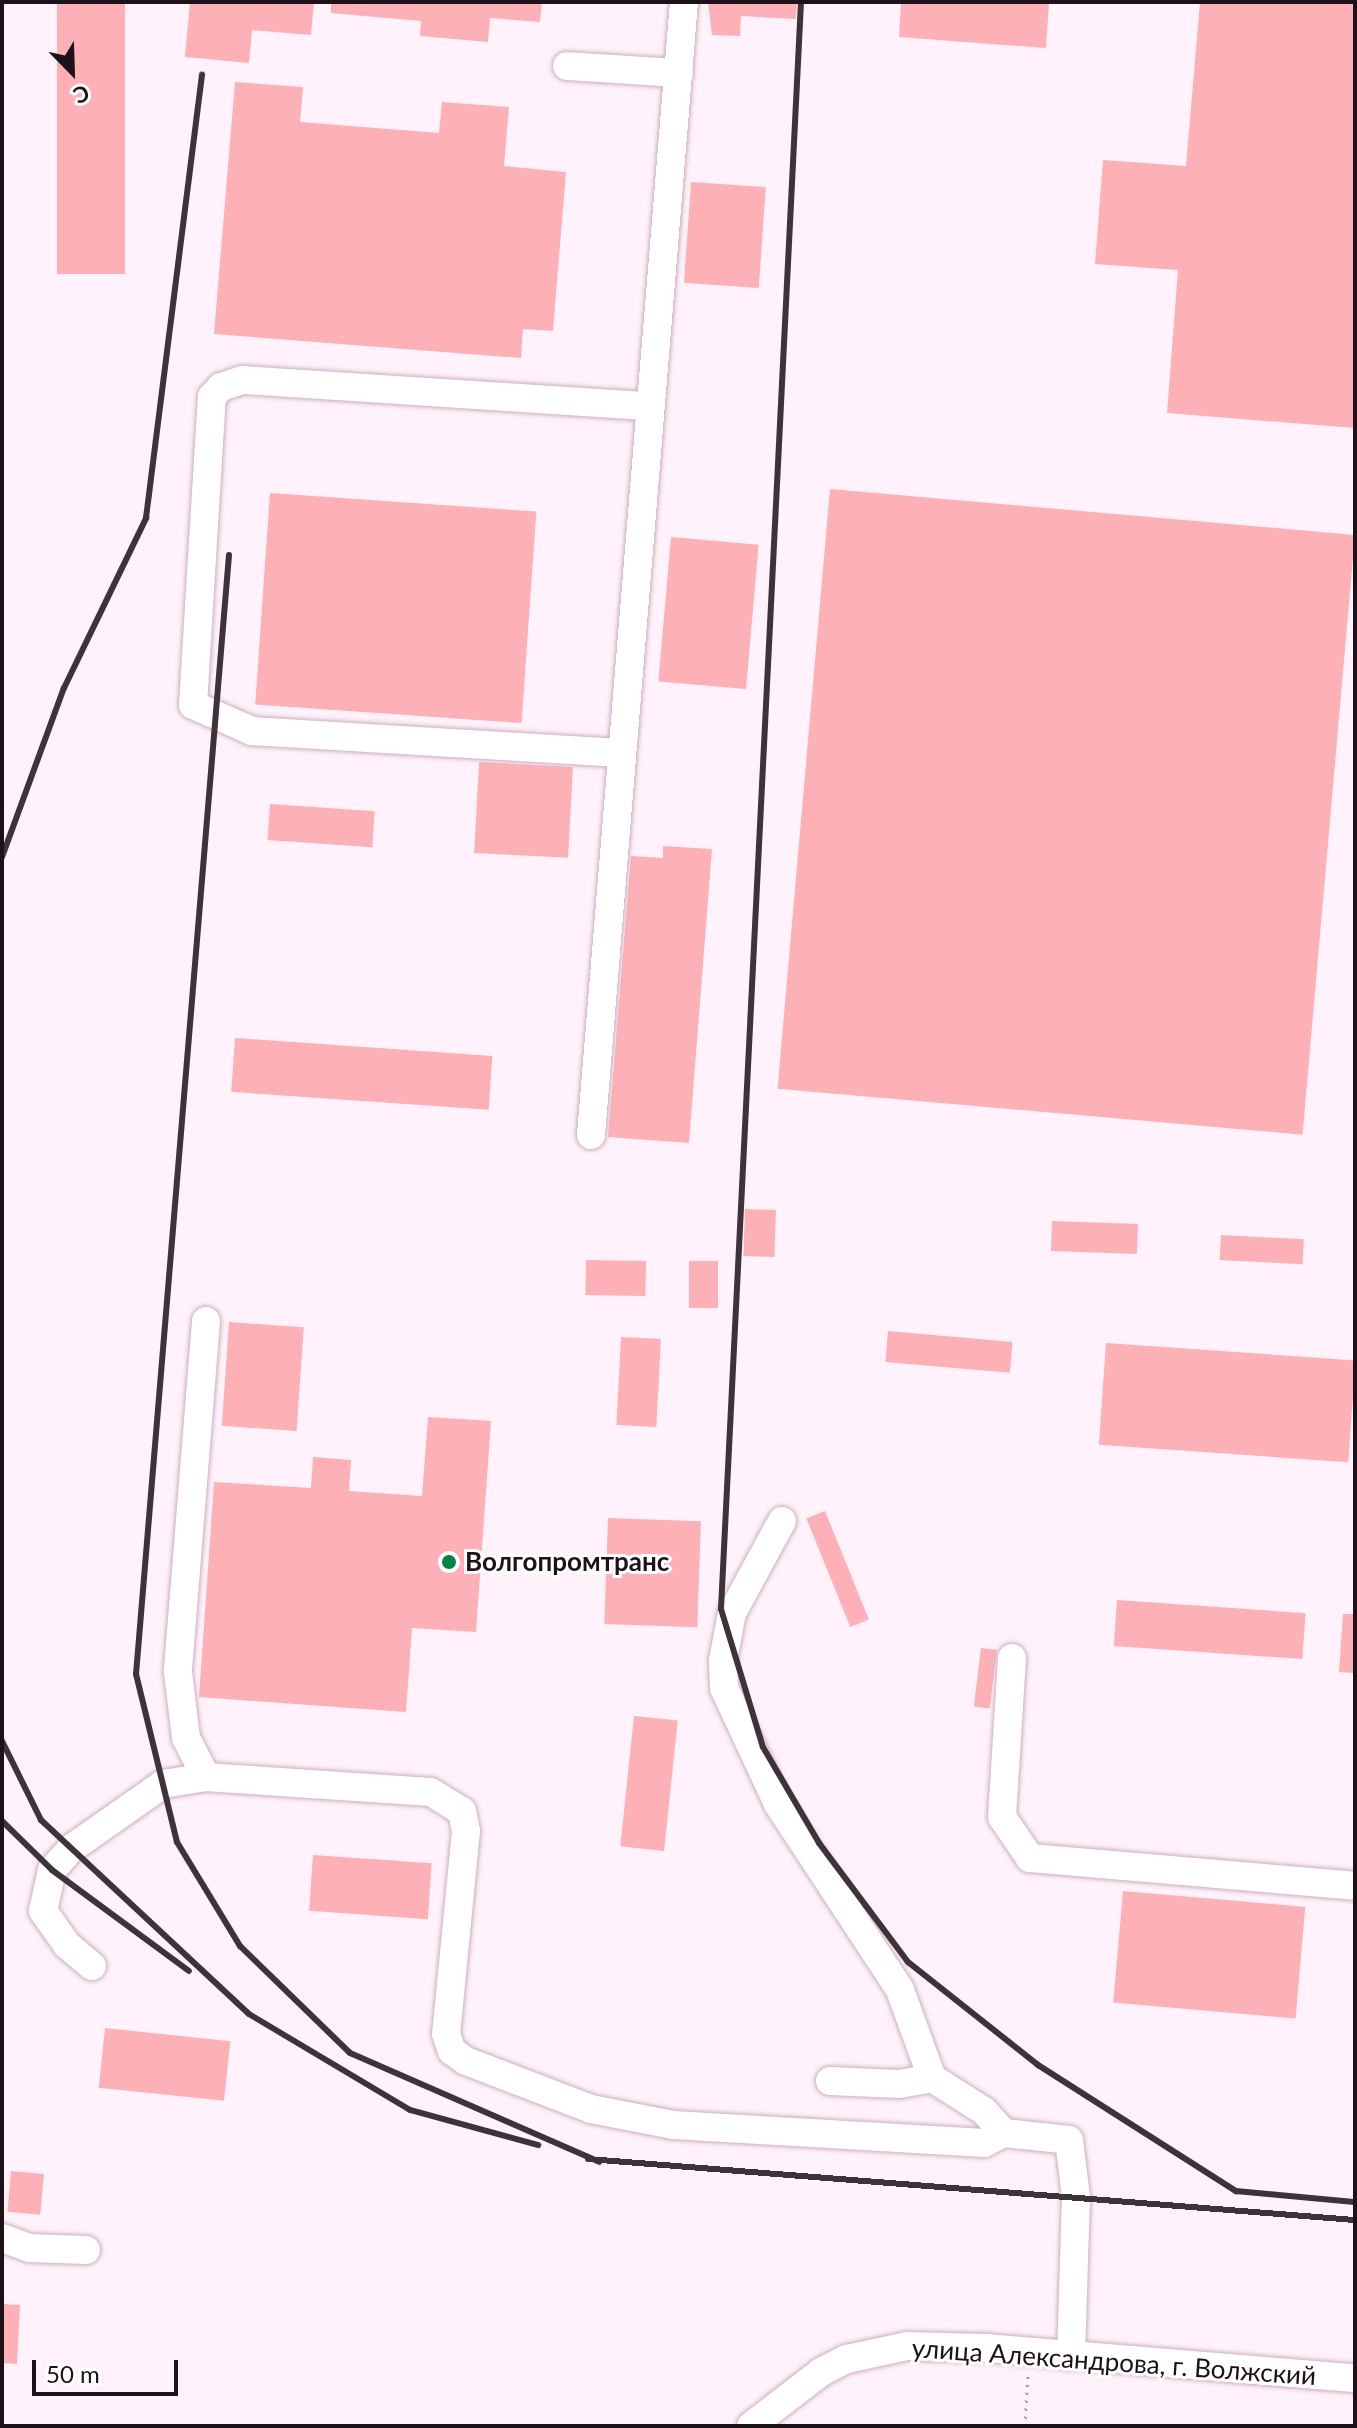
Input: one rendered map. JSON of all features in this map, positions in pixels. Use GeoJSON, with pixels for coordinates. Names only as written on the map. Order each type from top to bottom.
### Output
{"type":"FeatureCollection","features":[{"type":"Feature","properties":{"kind":"street"},"geometry":{"type":"LineString","coordinates":[[591,1135],[619,753],[684,2]]}},
{"type":"Feature","properties":{"kind":"street"},"geometry":{"type":"LineString","coordinates":[[567,66],[679,73]]}},
{"type":"Feature","properties":{"kind":"street"},"geometry":{"type":"LineString","coordinates":[[619,753],[252,731],[193,705],[212,397],[221,387],[243,380],[650,406]]}},
{"type":"Feature","properties":{"kind":"street"},"geometry":{"type":"LineString","coordinates":[[206,1321],[178,1672],[186,1738],[206,1777]]}},
{"type":"Feature","properties":{"kind":"street"},"geometry":{"type":"LineString","coordinates":[[782,1521],[732,1613],[723,1660],[724,1688],[778,1804],[900,1990],[932,2078],[984,2111],[1004,2133]]}},
{"type":"Feature","properties":{"kind":"street"},"geometry":{"type":"LineString","coordinates":[[1012,1658],[1002,1817],[1030,1858],[1355,1886]]}},
{"type":"Feature","properties":{"kind":"street"},"geometry":{"type":"LineString","coordinates":[[92,1966],[67,1945],[43,1911],[52,1870],[72,1848],[163,1784],[206,1777],[431,1792],[462,1811],[466,1831],[446,2034],[452,2051],[466,2061],[591,2109],[673,2125],[984,2143],[1004,2133],[1056,2136],[1069,2140],[1073,2150],[1071,2356]]}},
{"type":"Feature","properties":{"kind":"street"},"geometry":{"type":"LineString","coordinates":[[830,2081],[899,2084],[932,2078]]}},
{"type":"Feature","properties":{"kind":"street"},"geometry":{"type":"LineString","coordinates":[[2,2238],[29,2248],[86,2250]]}},
{"type":"Feature","properties":{"kind":"street","name":"улица Александрова, г. Волжский"},"geometry":{"type":"LineString","coordinates":[[751,2426],[821,2372],[877,2351],[937,2345],[1355,2378]]}},
{"type":"Feature","properties":{"kind":"path"},"geometry":{"type":"LineString","coordinates":[[1025,2426],[1029,2353]]}},
{"type":"Feature","properties":{"kind":"building"},"geometry":{"type":"Polygon","coordinates":[[[57,2],[125,2],[125,274],[57,274],[57,2]]]}},
{"type":"Feature","properties":{"kind":"building"},"geometry":{"type":"Polygon","coordinates":[[[190,2],[314,2],[311,35],[252,30],[249,63],[185,57],[190,2]]]}},
{"type":"Feature","properties":{"kind":"building"},"geometry":{"type":"Polygon","coordinates":[[[331,2],[542,2],[540,22],[490,18],[488,42],[420,36],[421,21],[331,13],[331,2]]]}},
{"type":"Feature","properties":{"kind":"building"},"geometry":{"type":"Polygon","coordinates":[[[708,2],[797,2],[796,19],[741,16],[740,36],[712,35],[708,2]]]}},
{"type":"Feature","properties":{"kind":"building"},"geometry":{"type":"Polygon","coordinates":[[[901,2],[1049,2],[1046,48],[899,37],[901,2]]]}},
{"type":"Feature","properties":{"kind":"building"},"geometry":{"type":"Polygon","coordinates":[[[1200,2],[1355,2],[1355,428],[1167,413],[1178,270],[1095,264],[1103,160],[1186,166],[1200,2]]]}},
{"type":"Feature","properties":{"kind":"building"},"geometry":{"type":"Polygon","coordinates":[[[235,82],[303,87],[300,122],[439,133],[442,102],[509,107],[504,166],[566,172],[553,331],[523,329],[521,358],[214,334],[235,82]]]}},
{"type":"Feature","properties":{"kind":"building"},"geometry":{"type":"Polygon","coordinates":[[[691,182],[766,187],[759,288],[684,283],[691,182]]]}},
{"type":"Feature","properties":{"kind":"building"},"geometry":{"type":"Polygon","coordinates":[[[830,489],[1355,535],[1303,1135],[778,1089],[830,489]]]}},
{"type":"Feature","properties":{"kind":"building"},"geometry":{"type":"Polygon","coordinates":[[[270,493],[536,512],[522,723],[255,704],[270,493]]]}},
{"type":"Feature","properties":{"kind":"building"},"geometry":{"type":"Polygon","coordinates":[[[671,537],[759,545],[746,689],[658,681],[671,537]]]}},
{"type":"Feature","properties":{"kind":"building"},"geometry":{"type":"Polygon","coordinates":[[[479,762],[573,767],[568,858],[474,853],[479,762]]]}},
{"type":"Feature","properties":{"kind":"building"},"geometry":{"type":"Polygon","coordinates":[[[270,804],[375,811],[372,847],[267,840],[270,804]]]}},
{"type":"Feature","properties":{"kind":"building"},"geometry":{"type":"Polygon","coordinates":[[[663,846],[712,849],[689,1143],[608,1137],[631,856],[663,858],[663,846]]]}},
{"type":"Feature","properties":{"kind":"building"},"geometry":{"type":"Polygon","coordinates":[[[235,1038],[492,1056],[489,1110],[231,1092],[235,1038]]]}},
{"type":"Feature","properties":{"kind":"building"},"geometry":{"type":"Polygon","coordinates":[[[745,1209],[776,1210],[774,1257],[743,1256],[745,1209]]]}},
{"type":"Feature","properties":{"kind":"building"},"geometry":{"type":"Polygon","coordinates":[[[1052,1221],[1138,1224],[1137,1254],[1051,1251],[1052,1221]]]}},
{"type":"Feature","properties":{"kind":"building"},"geometry":{"type":"Polygon","coordinates":[[[1221,1235],[1304,1239],[1303,1264],[1220,1260],[1221,1235]]]}},
{"type":"Feature","properties":{"kind":"building"},"geometry":{"type":"Polygon","coordinates":[[[586,1260],[646,1261],[645,1296],[585,1295],[586,1260]]]}},
{"type":"Feature","properties":{"kind":"building"},"geometry":{"type":"Polygon","coordinates":[[[689,1261],[718,1261],[718,1308],[689,1308],[689,1261]]]}},
{"type":"Feature","properties":{"kind":"building"},"geometry":{"type":"Polygon","coordinates":[[[229,1322],[304,1327],[297,1431],[222,1426],[229,1322]]]}},
{"type":"Feature","properties":{"kind":"building"},"geometry":{"type":"Polygon","coordinates":[[[888,1331],[1013,1342],[1010,1373],[885,1362],[888,1331]]]}},
{"type":"Feature","properties":{"kind":"building"},"geometry":{"type":"Polygon","coordinates":[[[621,1337],[661,1339],[656,1427],[616,1425],[621,1337]]]}},
{"type":"Feature","properties":{"kind":"building"},"geometry":{"type":"Polygon","coordinates":[[[1106,1343],[1355,1360],[1348,1462],[1099,1445],[1106,1343]]]}},
{"type":"Feature","properties":{"kind":"building"},"geometry":{"type":"Polygon","coordinates":[[[428,1417],[491,1421],[476,1632],[412,1628],[406,1712],[199,1697],[214,1482],[311,1488],[313,1457],[351,1460],[349,1491],[422,1496],[428,1417]]]}},
{"type":"Feature","properties":{"kind":"building"},"geometry":{"type":"Polygon","coordinates":[[[825,1511],[869,1619],[850,1627],[806,1518],[825,1511]]]}},
{"type":"Feature","properties":{"kind":"building"},"geometry":{"type":"Polygon","coordinates":[[[608,1518],[701,1521],[697,1627],[604,1624],[608,1518]]]}},
{"type":"Feature","properties":{"kind":"building"},"geometry":{"type":"Polygon","coordinates":[[[1117,1600],[1306,1613],[1302,1659],[1114,1646],[1117,1600]]]}},
{"type":"Feature","properties":{"kind":"building"},"geometry":{"type":"Polygon","coordinates":[[[1343,1614],[1355,1614],[1355,1673],[1339,1672],[1343,1614]]]}},
{"type":"Feature","properties":{"kind":"building"},"geometry":{"type":"Polygon","coordinates":[[[981,1648],[997,1650],[990,1709],[974,1707],[981,1648]]]}},
{"type":"Feature","properties":{"kind":"building"},"geometry":{"type":"Polygon","coordinates":[[[634,1716],[678,1721],[664,1851],[620,1846],[634,1716]]]}},
{"type":"Feature","properties":{"kind":"building"},"geometry":{"type":"Polygon","coordinates":[[[313,1855],[432,1863],[428,1919],[309,1911],[313,1855]]]}},
{"type":"Feature","properties":{"kind":"building"},"geometry":{"type":"Polygon","coordinates":[[[1123,1891],[1305,1907],[1296,2019],[1113,2003],[1123,1891]]]}},
{"type":"Feature","properties":{"kind":"building"},"geometry":{"type":"Polygon","coordinates":[[[105,2028],[230,2041],[224,2101],[99,2088],[105,2028]]]}},
{"type":"Feature","properties":{"kind":"building"},"geometry":{"type":"Polygon","coordinates":[[[11,2171],[44,2174],[40,2215],[7,2212],[11,2171]]]}},
{"type":"Feature","properties":{"kind":"building"},"geometry":{"type":"Polygon","coordinates":[[[2,2304],[20,2305],[17,2364],[2,2363],[2,2304]]]}},
{"type":"Feature","properties":{"kind":"railway"},"geometry":{"type":"LineString","coordinates":[[801,2],[721,1609],[763,1747],[819,1843],[908,1962],[1038,2065],[1236,2191],[1355,2202]]}},
{"type":"Feature","properties":{"kind":"railway"},"geometry":{"type":"LineString","coordinates":[[2,857],[64,688],[146,518],[202,75]]}},
{"type":"Feature","properties":{"kind":"railway"},"geometry":{"type":"LineString","coordinates":[[229,555],[136,1674],[177,1842],[240,1946],[350,2053],[599,2162]]}},
{"type":"Feature","properties":{"kind":"railway"},"geometry":{"type":"LineString","coordinates":[[2,1741],[41,1820],[249,2014],[410,2110],[538,2145]]}},
{"type":"Feature","properties":{"kind":"railway"},"geometry":{"type":"LineString","coordinates":[[2,1821],[52,1870],[189,1971]]}},
{"type":"Feature","properties":{"kind":"railway"},"geometry":{"type":"LineString","coordinates":[[588,2159],[1355,2220]]}},
{"type":"Feature","properties":{"kind":"place","name":"Волгопромтранс"},"geometry":{"type":"Point","coordinates":[449,1562]}}]}
